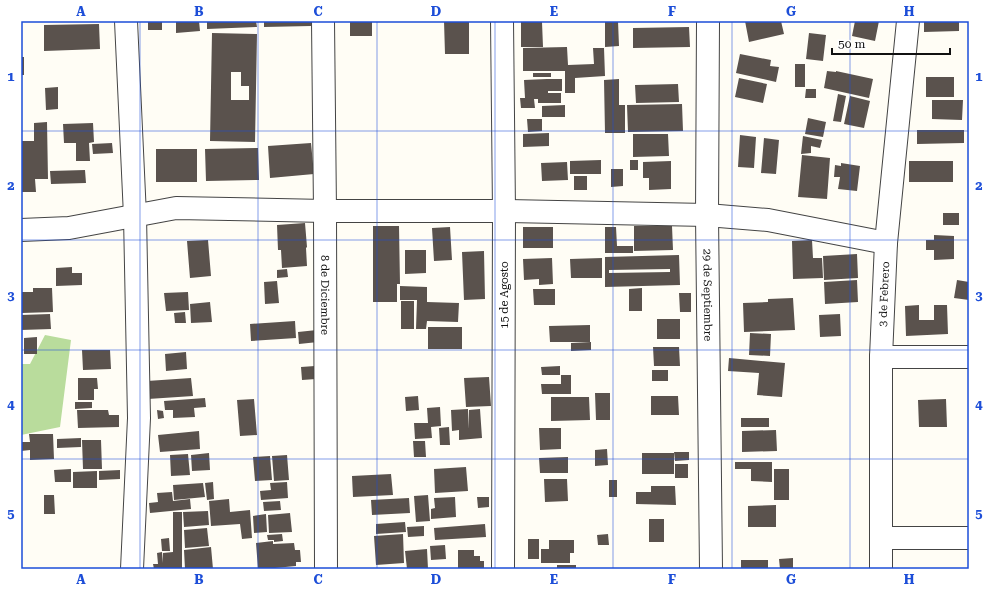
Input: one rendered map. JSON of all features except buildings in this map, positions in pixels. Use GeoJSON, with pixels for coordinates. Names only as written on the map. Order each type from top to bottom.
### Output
{"type":"FeatureCollection","features":[{"type":"Feature","properties":{"kind":"street"},"geometry":{"type":"LineString","coordinates":[[126,21],[135,216],[139,418],[132,569]]}},
{"type":"Feature","properties":{"kind":"street","name":"8 de Diciembre"},"geometry":{"type":"LineString","coordinates":[[323,21],[326,569]]}},
{"type":"Feature","properties":{"kind":"street","name":"15 de Agosto"},"geometry":{"type":"LineString","coordinates":[[502,21],[504,211],[503,569]]}},
{"type":"Feature","properties":{"kind":"street","name":"29 de Septiembre"},"geometry":{"type":"LineString","coordinates":[[708,21],[707,214],[711,569]]}},
{"type":"Feature","properties":{"kind":"street","name":"3 de Febrero"},"geometry":{"type":"LineString","coordinates":[[881,569],[881,357],[886,243],[908,21]]}},
{"type":"Feature","properties":{"kind":"street"},"geometry":{"type":"LineString","coordinates":[[21,230],[69,228],[176,208],[325,211],[504,211],[707,214],[768,220],[886,243]]}},
{"type":"Feature","properties":{"kind":"street"},"geometry":{"type":"LineString","coordinates":[[881,357],[969,357]]}},
{"type":"Feature","properties":{"kind":"street"},"geometry":{"type":"LineString","coordinates":[[882,538],[969,538]]}},
{"type":"Feature","properties":{"kind":"green space"},"geometry":{"type":"Polygon","coordinates":[[[45,335],[71,340],[60,427],[21,435],[21,364],[30,364],[45,335]]]}}]}
